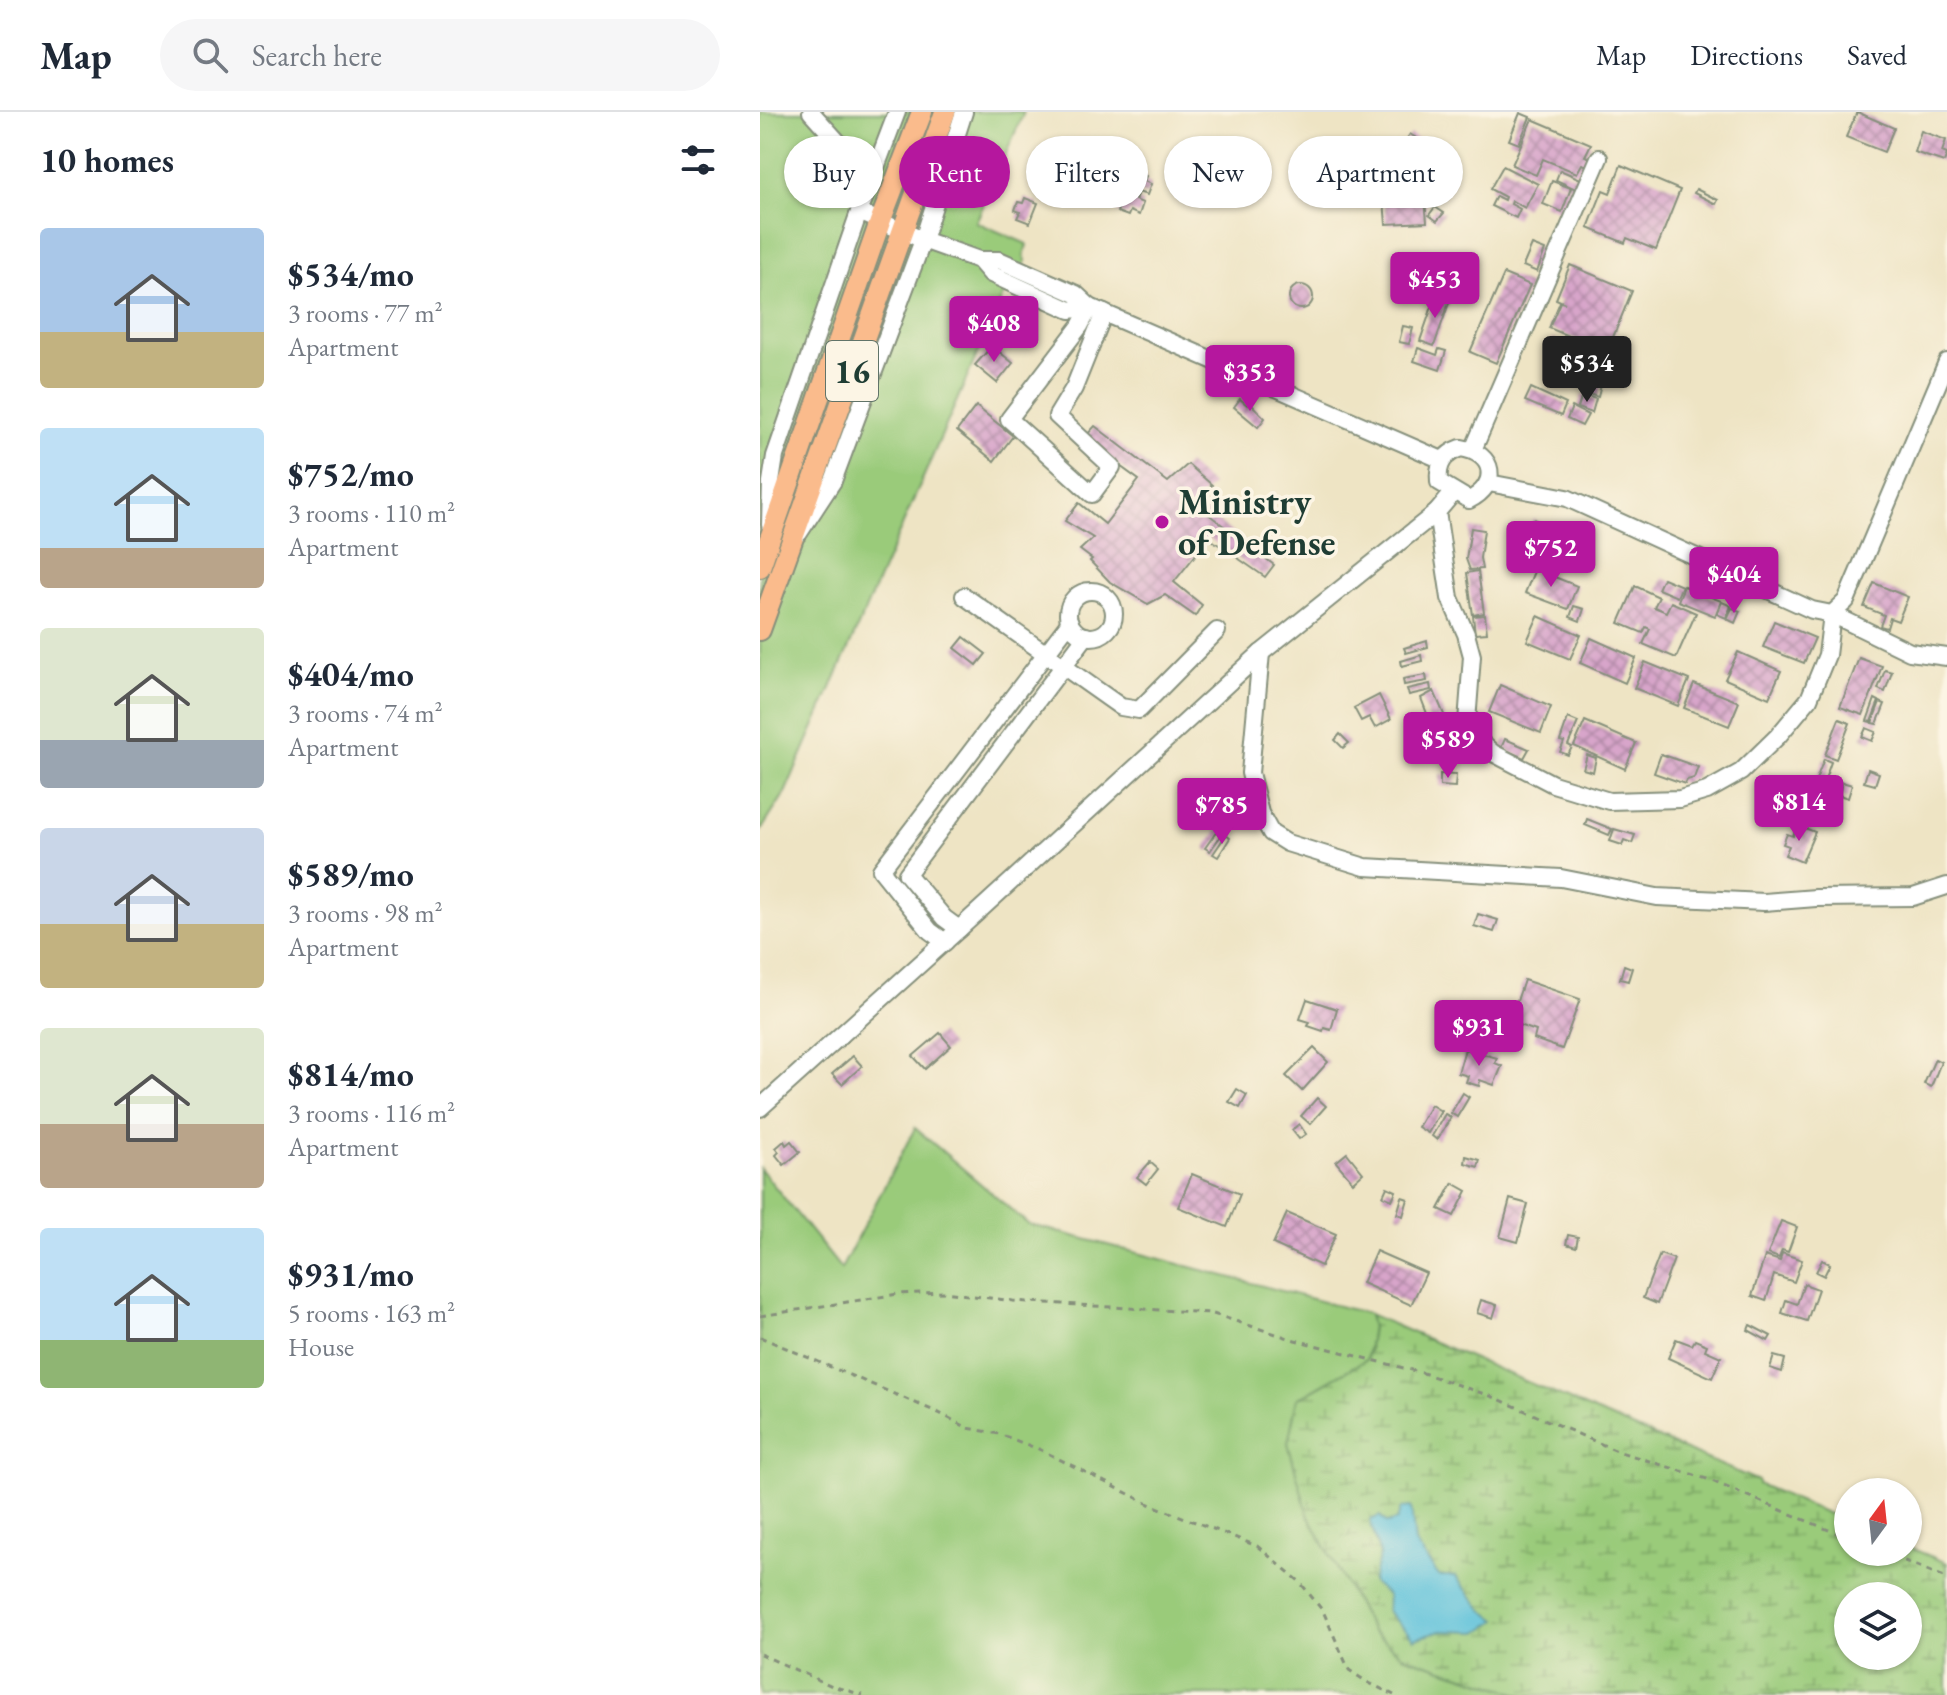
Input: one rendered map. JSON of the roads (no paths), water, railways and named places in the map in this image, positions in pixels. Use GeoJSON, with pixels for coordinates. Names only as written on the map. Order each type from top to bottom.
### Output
{"type":"FeatureCollection","features":[{"type":"Feature","properties":{"kind":"main road","name":"16"},"geometry":{"type":"LineString","coordinates":[[760,630],[779,544],[880,222],[922,112]]}},
{"type":"Feature","properties":{"kind":"main road","name":"16"},"geometry":{"type":"LineString","coordinates":[[760,567],[779,544],[945,112]]}},
{"type":"Feature","properties":{"kind":"street"},"geometry":{"type":"LineString","coordinates":[[811,112],[833,136]]}},
{"type":"Feature","properties":{"kind":"street"},"geometry":{"type":"LineString","coordinates":[[883,149],[897,112]]}},
{"type":"Feature","properties":{"kind":"street"},"geometry":{"type":"LineString","coordinates":[[779,544],[824,498],[833,481],[923,240],[964,112]]}},
{"type":"Feature","properties":{"kind":"street"},"geometry":{"type":"LineString","coordinates":[[1473,450],[1599,158]]}},
{"type":"Feature","properties":{"kind":"street"},"geometry":{"type":"LineString","coordinates":[[779,544],[771,482],[775,456],[861,208]]}},
{"type":"Feature","properties":{"kind":"street"},"geometry":{"type":"LineString","coordinates":[[859,212],[979,260],[991,274],[1070,310],[1097,310],[1442,460]]}},
{"type":"Feature","properties":{"kind":"street"},"geometry":{"type":"LineString","coordinates":[[1097,310],[1074,388],[1057,416],[1112,467],[1092,494],[1009,419],[1080,326],[1097,310]]}},
{"type":"Feature","properties":{"kind":"street"},"geometry":{"type":"LineString","coordinates":[[1437,512],[1450,598],[1472,656],[1467,722],[1471,734],[1493,753],[1553,784],[1609,801],[1680,799],[1707,791],[1741,772],[1778,736],[1809,699],[1827,655],[1832,614],[1846,601],[1947,362]]}},
{"type":"Feature","properties":{"kind":"street"},"geometry":{"type":"LineString","coordinates":[[1461,448],[1473,450],[1484,458],[1490,470],[1489,483],[1481,494],[1469,500],[1439,482],[1438,471],[1442,460],[1450,452],[1461,448]]}},
{"type":"Feature","properties":{"kind":"street"},"geometry":{"type":"LineString","coordinates":[[1489,483],[1567,498],[1812,610],[1832,614],[1910,652],[1947,657]]}},
{"type":"Feature","properties":{"kind":"street"},"geometry":{"type":"LineString","coordinates":[[760,1108],[1261,653],[1437,512],[1453,493]]}},
{"type":"Feature","properties":{"kind":"street"},"geometry":{"type":"LineString","coordinates":[[1094,591],[1107,598],[1114,611],[1110,626],[1098,635],[1086,636],[1076,632],[1070,622],[1070,604],[1080,594],[1094,591]]}},
{"type":"Feature","properties":{"kind":"street"},"geometry":{"type":"LineString","coordinates":[[964,596],[1121,707],[1139,710],[1217,631]]}},
{"type":"Feature","properties":{"kind":"street"},"geometry":{"type":"LineString","coordinates":[[945,942],[930,931],[881,870],[1070,622]]}},
{"type":"Feature","properties":{"kind":"street"},"geometry":{"type":"LineString","coordinates":[[959,929],[944,918],[907,874],[1086,636]]}},
{"type":"Feature","properties":{"kind":"street"},"geometry":{"type":"LineString","coordinates":[[1261,653],[1250,773],[1260,813],[1271,833],[1287,843],[1365,867],[1561,878],[1657,897],[1764,902],[1913,897],[1947,886]]}},
{"type":"Feature","properties":{"kind":"water"},"geometry":{"type":"Polygon","coordinates":[[[1411,1507],[1415,1543],[1439,1576],[1455,1576],[1482,1609],[1497,1620],[1478,1632],[1441,1631],[1414,1639],[1387,1611],[1388,1596],[1372,1582],[1380,1555],[1370,1520],[1380,1516],[1387,1523],[1397,1520],[1401,1508],[1411,1507]]]}},
{"type":"Feature","properties":{"kind":"place","name":"Ministry of Defense"},"geometry":{"type":"Point","coordinates":[1162,522]}}]}
